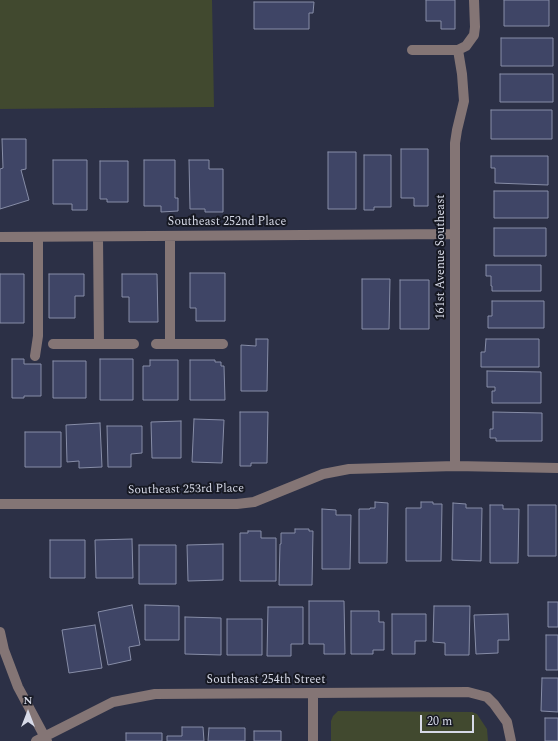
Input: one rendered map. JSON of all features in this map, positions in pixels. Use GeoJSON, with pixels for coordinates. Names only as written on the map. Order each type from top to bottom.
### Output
{"type":"FeatureCollection","features":[{"type":"Feature","properties":{"kind":"street"},"geometry":{"type":"LineString","coordinates":[[412,50],[458,50],[466,46],[474,35],[474,0]]}},
{"type":"Feature","properties":{"kind":"street","name":"161st Avenue Southeast"},"geometry":{"type":"LineString","coordinates":[[455,466],[455,143],[464,101],[458,50]]}},
{"type":"Feature","properties":{"kind":"street","name":"Southeast 252nd Place"},"geometry":{"type":"LineString","coordinates":[[0,237],[455,234]]}},
{"type":"Feature","properties":{"kind":"street"},"geometry":{"type":"LineString","coordinates":[[170,236],[170,344]]}},
{"type":"Feature","properties":{"kind":"street"},"geometry":{"type":"LineString","coordinates":[[35,356],[38,336],[38,237]]}},
{"type":"Feature","properties":{"kind":"street"},"geometry":{"type":"LineString","coordinates":[[98,237],[99,344]]}},
{"type":"Feature","properties":{"kind":"street"},"geometry":{"type":"LineString","coordinates":[[53,344],[134,344]]}},
{"type":"Feature","properties":{"kind":"street"},"geometry":{"type":"LineString","coordinates":[[156,344],[223,344]]}},
{"type":"Feature","properties":{"kind":"street","name":"Southeast 253rd Place"},"geometry":{"type":"LineString","coordinates":[[0,504],[237,504],[254,502],[323,474],[349,469],[455,466],[558,468]]}},
{"type":"Feature","properties":{"kind":"street"},"geometry":{"type":"LineString","coordinates":[[0,632],[4,650],[18,688],[42,740]]}},
{"type":"Feature","properties":{"kind":"street","name":"Southeast 254th Street"},"geometry":{"type":"LineString","coordinates":[[42,740],[113,702],[155,694],[468,692],[487,697],[494,704],[507,722],[511,741]]}},
{"type":"Feature","properties":{"kind":"street"},"geometry":{"type":"LineString","coordinates":[[313,694],[313,741]]}},
{"type":"Feature","properties":{"kind":"green space"},"geometry":{"type":"Polygon","coordinates":[[[0,0],[212,0],[214,107],[0,109],[0,0]]]}},
{"type":"Feature","properties":{"kind":"green space"},"geometry":{"type":"Polygon","coordinates":[[[338,711],[472,712],[477,714],[487,729],[488,741],[331,741],[331,721],[333,716],[338,711]]]}},
{"type":"Feature","properties":{"kind":"building"},"geometry":{"type":"Polygon","coordinates":[[[426,0],[455,0],[455,29],[441,29],[441,21],[426,21],[426,0]]]}},
{"type":"Feature","properties":{"kind":"building"},"geometry":{"type":"Polygon","coordinates":[[[504,0],[549,0],[549,26],[504,26],[504,0]]]}},
{"type":"Feature","properties":{"kind":"building"},"geometry":{"type":"Polygon","coordinates":[[[254,2],[314,2],[313,13],[309,13],[309,29],[254,29],[254,2]]]}},
{"type":"Feature","properties":{"kind":"building"},"geometry":{"type":"Polygon","coordinates":[[[501,38],[553,38],[553,66],[501,66],[501,38]]]}},
{"type":"Feature","properties":{"kind":"building"},"geometry":{"type":"Polygon","coordinates":[[[500,74],[553,74],[553,102],[500,102],[500,74]]]}},
{"type":"Feature","properties":{"kind":"building"},"geometry":{"type":"Polygon","coordinates":[[[491,110],[552,110],[552,139],[491,139],[491,110]]]}},
{"type":"Feature","properties":{"kind":"building"},"geometry":{"type":"Polygon","coordinates":[[[2,139],[26,139],[26,169],[21,170],[29,200],[0,209],[0,169],[3,168],[2,139]]]}},
{"type":"Feature","properties":{"kind":"building"},"geometry":{"type":"Polygon","coordinates":[[[401,149],[428,149],[428,206],[414,206],[414,198],[401,198],[401,149]]]}},
{"type":"Feature","properties":{"kind":"building"},"geometry":{"type":"Polygon","coordinates":[[[328,152],[356,152],[356,209],[328,209],[328,152]]]}},
{"type":"Feature","properties":{"kind":"building"},"geometry":{"type":"Polygon","coordinates":[[[364,155],[391,155],[391,207],[374,207],[374,210],[364,210],[364,155]]]}},
{"type":"Feature","properties":{"kind":"building"},"geometry":{"type":"Polygon","coordinates":[[[491,156],[548,156],[548,185],[495,183],[495,168],[491,168],[491,156]]]}},
{"type":"Feature","properties":{"kind":"building"},"geometry":{"type":"Polygon","coordinates":[[[53,160],[87,160],[87,210],[72,210],[72,204],[53,204],[53,160]]]}},
{"type":"Feature","properties":{"kind":"building"},"geometry":{"type":"Polygon","coordinates":[[[144,160],[175,160],[175,198],[178,198],[178,211],[161,212],[161,206],[144,206],[144,160]]]}},
{"type":"Feature","properties":{"kind":"building"},"geometry":{"type":"Polygon","coordinates":[[[189,160],[209,160],[209,169],[223,169],[223,212],[205,212],[205,209],[190,209],[189,160]]]}},
{"type":"Feature","properties":{"kind":"building"},"geometry":{"type":"Polygon","coordinates":[[[100,161],[128,161],[128,202],[107,202],[107,199],[100,199],[100,161]]]}},
{"type":"Feature","properties":{"kind":"building"},"geometry":{"type":"Polygon","coordinates":[[[494,191],[548,191],[548,218],[494,218],[494,191]]]}},
{"type":"Feature","properties":{"kind":"building"},"geometry":{"type":"Polygon","coordinates":[[[494,228],[546,228],[546,256],[494,256],[494,228]]]}},
{"type":"Feature","properties":{"kind":"building"},"geometry":{"type":"Polygon","coordinates":[[[486,265],[541,265],[541,291],[492,291],[491,276],[486,276],[486,265]]]}},
{"type":"Feature","properties":{"kind":"building"},"geometry":{"type":"Polygon","coordinates":[[[190,273],[225,273],[225,321],[196,321],[196,308],[190,308],[190,273]]]}},
{"type":"Feature","properties":{"kind":"building"},"geometry":{"type":"Polygon","coordinates":[[[0,274],[24,274],[24,323],[0,323],[0,274]]]}},
{"type":"Feature","properties":{"kind":"building"},"geometry":{"type":"Polygon","coordinates":[[[49,274],[84,274],[84,296],[75,296],[75,318],[49,318],[49,274]]]}},
{"type":"Feature","properties":{"kind":"building"},"geometry":{"type":"Polygon","coordinates":[[[122,274],[157,274],[158,322],[129,322],[129,297],[122,297],[122,274]]]}},
{"type":"Feature","properties":{"kind":"building"},"geometry":{"type":"Polygon","coordinates":[[[362,279],[390,279],[389,329],[362,329],[362,279]]]}},
{"type":"Feature","properties":{"kind":"building"},"geometry":{"type":"Polygon","coordinates":[[[400,280],[429,280],[429,329],[400,329],[400,280]]]}},
{"type":"Feature","properties":{"kind":"building"},"geometry":{"type":"Polygon","coordinates":[[[492,301],[544,301],[544,328],[488,328],[488,316],[492,316],[492,301]]]}},
{"type":"Feature","properties":{"kind":"building"},"geometry":{"type":"Polygon","coordinates":[[[256,339],[268,339],[267,391],[241,391],[241,345],[256,346],[256,339]]]}},
{"type":"Feature","properties":{"kind":"building"},"geometry":{"type":"Polygon","coordinates":[[[486,339],[539,339],[539,367],[481,367],[481,352],[485,352],[486,339]]]}},
{"type":"Feature","properties":{"kind":"building"},"geometry":{"type":"Polygon","coordinates":[[[12,359],[24,359],[24,364],[41,364],[41,396],[12,398],[12,359]]]}},
{"type":"Feature","properties":{"kind":"building"},"geometry":{"type":"Polygon","coordinates":[[[100,359],[133,359],[133,400],[100,400],[100,359]]]}},
{"type":"Feature","properties":{"kind":"building"},"geometry":{"type":"Polygon","coordinates":[[[150,360],[178,360],[178,400],[143,400],[143,366],[150,366],[150,360]]]}},
{"type":"Feature","properties":{"kind":"building"},"geometry":{"type":"Polygon","coordinates":[[[190,360],[215,360],[215,362],[221,362],[221,366],[224,366],[225,400],[190,400],[190,360]]]}},
{"type":"Feature","properties":{"kind":"building"},"geometry":{"type":"Polygon","coordinates":[[[53,361],[86,361],[86,398],[53,398],[53,361]]]}},
{"type":"Feature","properties":{"kind":"building"},"geometry":{"type":"Polygon","coordinates":[[[487,371],[541,372],[541,403],[492,403],[492,391],[495,391],[495,387],[487,387],[487,371]]]}},
{"type":"Feature","properties":{"kind":"building"},"geometry":{"type":"Polygon","coordinates":[[[240,412],[268,412],[267,463],[251,463],[251,466],[240,466],[240,412]]]}},
{"type":"Feature","properties":{"kind":"building"},"geometry":{"type":"Polygon","coordinates":[[[493,412],[542,413],[542,441],[496,441],[496,438],[490,438],[490,429],[493,429],[493,412]]]}},
{"type":"Feature","properties":{"kind":"building"},"geometry":{"type":"Polygon","coordinates":[[[194,419],[224,420],[222,463],[192,462],[194,419]]]}},
{"type":"Feature","properties":{"kind":"building"},"geometry":{"type":"Polygon","coordinates":[[[181,421],[181,458],[152,458],[151,422],[181,421]]]}},
{"type":"Feature","properties":{"kind":"building"},"geometry":{"type":"Polygon","coordinates":[[[100,423],[102,467],[79,468],[79,461],[67,462],[66,425],[100,423]]]}},
{"type":"Feature","properties":{"kind":"building"},"geometry":{"type":"Polygon","coordinates":[[[107,426],[142,426],[142,453],[131,454],[131,467],[108,467],[107,426]]]}},
{"type":"Feature","properties":{"kind":"building"},"geometry":{"type":"Polygon","coordinates":[[[25,432],[61,432],[61,467],[25,467],[25,432]]]}},
{"type":"Feature","properties":{"kind":"building"},"geometry":{"type":"Polygon","coordinates":[[[375,502],[388,503],[387,563],[359,563],[359,509],[375,508],[375,502]]]}},
{"type":"Feature","properties":{"kind":"building"},"geometry":{"type":"Polygon","coordinates":[[[421,502],[442,504],[441,561],[406,561],[406,508],[421,508],[421,502]]]}},
{"type":"Feature","properties":{"kind":"building"},"geometry":{"type":"Polygon","coordinates":[[[453,503],[466,504],[466,508],[482,508],[481,561],[452,560],[453,503]]]}},
{"type":"Feature","properties":{"kind":"building"},"geometry":{"type":"Polygon","coordinates":[[[490,505],[503,505],[503,509],[519,509],[518,563],[490,563],[490,505]]]}},
{"type":"Feature","properties":{"kind":"building"},"geometry":{"type":"Polygon","coordinates":[[[528,505],[556,505],[556,556],[528,556],[528,505]]]}},
{"type":"Feature","properties":{"kind":"building"},"geometry":{"type":"Polygon","coordinates":[[[322,509],[336,510],[336,515],[351,515],[350,569],[322,569],[322,509]]]}},
{"type":"Feature","properties":{"kind":"building"},"geometry":{"type":"Polygon","coordinates":[[[295,529],[309,529],[309,531],[313,531],[312,585],[279,585],[281,533],[295,533],[295,529]]]}},
{"type":"Feature","properties":{"kind":"building"},"geometry":{"type":"Polygon","coordinates":[[[248,531],[261,531],[261,538],[276,538],[276,581],[240,581],[240,533],[248,533],[248,531]]]}},
{"type":"Feature","properties":{"kind":"building"},"geometry":{"type":"Polygon","coordinates":[[[132,539],[133,578],[96,578],[95,540],[132,539]]]}},
{"type":"Feature","properties":{"kind":"building"},"geometry":{"type":"Polygon","coordinates":[[[50,540],[85,540],[85,578],[50,578],[50,540]]]}},
{"type":"Feature","properties":{"kind":"building"},"geometry":{"type":"Polygon","coordinates":[[[223,544],[223,580],[188,581],[187,545],[223,544]]]}},
{"type":"Feature","properties":{"kind":"building"},"geometry":{"type":"Polygon","coordinates":[[[139,545],[176,545],[176,584],[139,584],[139,545]]]}},
{"type":"Feature","properties":{"kind":"building"},"geometry":{"type":"Polygon","coordinates":[[[309,601],[344,601],[345,654],[324,654],[324,644],[309,644],[309,601]]]}},
{"type":"Feature","properties":{"kind":"building"},"geometry":{"type":"Polygon","coordinates":[[[548,602],[558,602],[558,627],[548,627],[548,602]]]}},
{"type":"Feature","properties":{"kind":"building"},"geometry":{"type":"Polygon","coordinates":[[[132,605],[140,645],[129,647],[131,660],[108,665],[98,612],[132,605]]]}},
{"type":"Feature","properties":{"kind":"building"},"geometry":{"type":"Polygon","coordinates":[[[145,605],[179,606],[179,640],[145,640],[145,605]]]}},
{"type":"Feature","properties":{"kind":"building"},"geometry":{"type":"Polygon","coordinates":[[[434,606],[470,606],[469,655],[445,655],[445,643],[433,642],[434,606]]]}},
{"type":"Feature","properties":{"kind":"building"},"geometry":{"type":"Polygon","coordinates":[[[268,607],[303,607],[303,644],[291,644],[291,656],[267,656],[268,607]]]}},
{"type":"Feature","properties":{"kind":"building"},"geometry":{"type":"Polygon","coordinates":[[[351,611],[379,611],[379,622],[384,622],[384,650],[373,650],[373,654],[351,654],[351,611]]]}},
{"type":"Feature","properties":{"kind":"building"},"geometry":{"type":"Polygon","coordinates":[[[392,614],[426,614],[426,641],[415,641],[415,654],[392,654],[392,614]]]}},
{"type":"Feature","properties":{"kind":"building"},"geometry":{"type":"Polygon","coordinates":[[[508,614],[509,640],[498,640],[498,653],[476,654],[474,615],[508,614]]]}},
{"type":"Feature","properties":{"kind":"building"},"geometry":{"type":"Polygon","coordinates":[[[185,617],[221,618],[221,655],[185,654],[185,617]]]}},
{"type":"Feature","properties":{"kind":"building"},"geometry":{"type":"Polygon","coordinates":[[[227,619],[262,619],[262,655],[227,655],[227,619]]]}},
{"type":"Feature","properties":{"kind":"building"},"geometry":{"type":"Polygon","coordinates":[[[95,625],[102,668],[69,673],[62,630],[95,625]]]}},
{"type":"Feature","properties":{"kind":"building"},"geometry":{"type":"Polygon","coordinates":[[[546,635],[558,635],[558,670],[546,670],[546,635]]]}},
{"type":"Feature","properties":{"kind":"building"},"geometry":{"type":"Polygon","coordinates":[[[542,678],[558,678],[558,712],[541,711],[542,678]]]}},
{"type":"Feature","properties":{"kind":"building"},"geometry":{"type":"Polygon","coordinates":[[[545,718],[558,718],[558,741],[545,741],[545,718]]]}},
{"type":"Feature","properties":{"kind":"building"},"geometry":{"type":"Polygon","coordinates":[[[182,727],[203,727],[204,741],[167,741],[167,736],[182,736],[182,727]]]}},
{"type":"Feature","properties":{"kind":"building"},"geometry":{"type":"Polygon","coordinates":[[[209,728],[245,728],[245,741],[208,741],[209,728]]]}},
{"type":"Feature","properties":{"kind":"building"},"geometry":{"type":"Polygon","coordinates":[[[254,731],[281,731],[281,741],[254,741],[254,731]]]}},
{"type":"Feature","properties":{"kind":"building"},"geometry":{"type":"Polygon","coordinates":[[[126,733],[162,733],[162,741],[126,741],[126,733]]]}}]}
